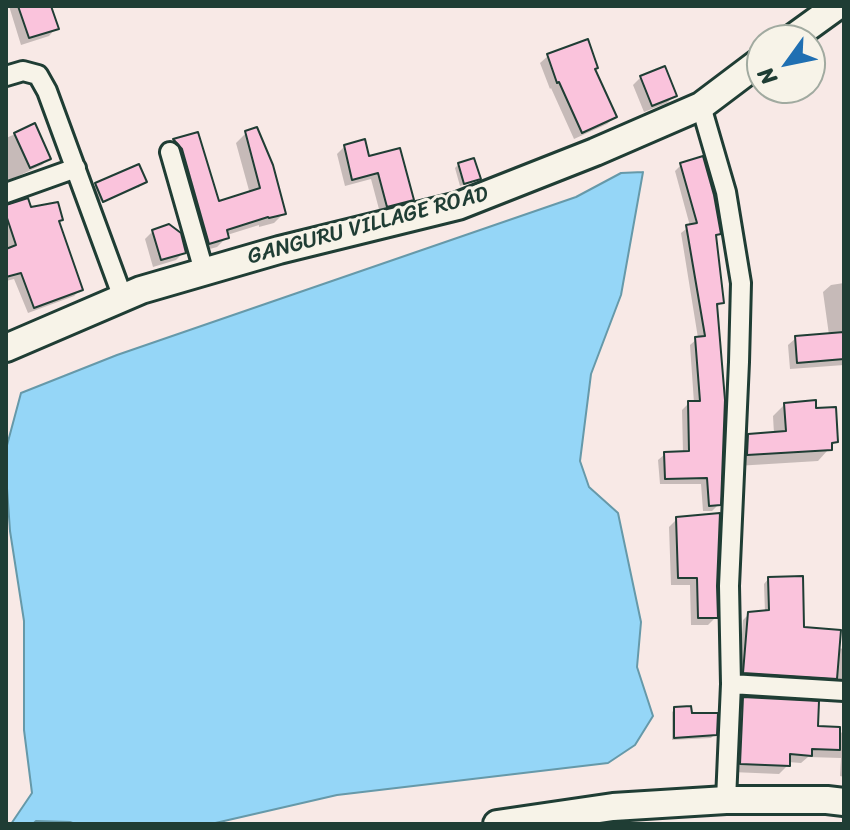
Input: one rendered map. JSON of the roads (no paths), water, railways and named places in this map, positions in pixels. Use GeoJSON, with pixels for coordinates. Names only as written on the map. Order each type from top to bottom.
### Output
{"type":"FeatureCollection","features":[{"type":"Feature","properties":{"kind":"street"},"geometry":{"type":"LineString","coordinates":[[812,24],[837,6]]}},
{"type":"Feature","properties":{"kind":"street"},"geometry":{"type":"LineString","coordinates":[[6,76],[23,71],[38,75],[47,91],[123,298]]}},
{"type":"Feature","properties":{"kind":"street","name":"GANGURU VILLAGE ROAD"},"geometry":{"type":"LineString","coordinates":[[6,348],[123,298],[204,271],[458,206],[701,106],[746,72]]}},
{"type":"Feature","properties":{"kind":"street"},"geometry":{"type":"LineString","coordinates":[[701,106],[726,192],[741,283],[729,586],[731,684],[726,800]]}},
{"type":"Feature","properties":{"kind":"street"},"geometry":{"type":"LineString","coordinates":[[170,152],[204,271]]}},
{"type":"Feature","properties":{"kind":"street"},"geometry":{"type":"LineString","coordinates":[[6,193],[76,168]]}},
{"type":"Feature","properties":{"kind":"street"},"geometry":{"type":"LineString","coordinates":[[731,684],[844,691]]}},
{"type":"Feature","properties":{"kind":"street"},"geometry":{"type":"LineString","coordinates":[[497,824],[613,807],[726,800],[844,802]]}},
{"type":"Feature","properties":{"kind":"water"},"geometry":{"type":"Polygon","coordinates":[[[643,172],[621,295],[591,374],[580,461],[589,487],[618,513],[641,622],[637,667],[653,716],[635,745],[608,763],[337,795],[211,824],[36,821],[33,824],[11,824],[32,793],[24,730],[24,621],[10,531],[6,474],[6,449],[21,393],[117,355],[576,197],[621,173],[643,172]]]}}]}
